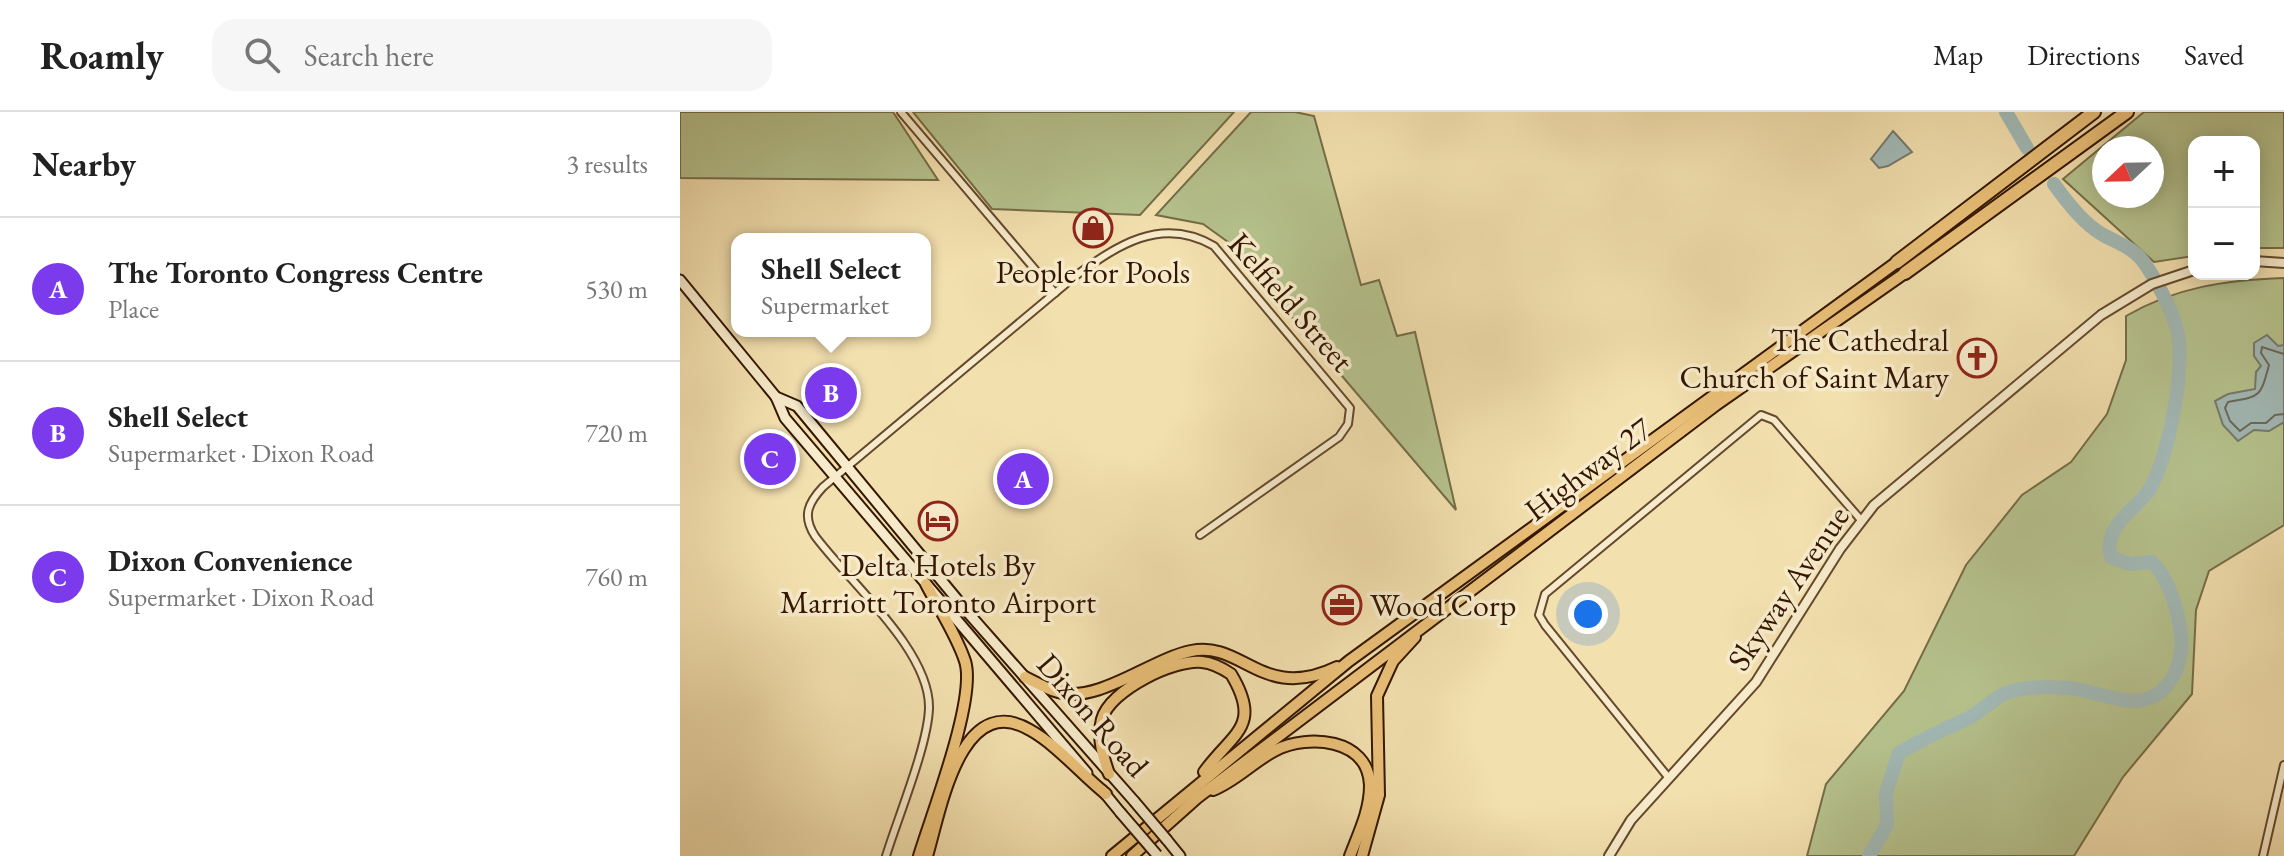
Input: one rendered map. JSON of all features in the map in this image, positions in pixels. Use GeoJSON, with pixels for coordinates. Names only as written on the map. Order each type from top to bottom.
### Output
{"type":"FeatureCollection","features":[{"type":"Feature","properties":{"kind":"highway","name":"Highway 27"},"geometry":{"type":"LineString","coordinates":[[1897,262],[2094,112]]}},
{"type":"Feature","properties":{"kind":"highway","name":"Highway 27"},"geometry":{"type":"LineString","coordinates":[[1905,273],[2127,112]]}},
{"type":"Feature","properties":{"kind":"main road","name":"Highway 27"},"geometry":{"type":"LineString","coordinates":[[1112,856],[1349,661],[1897,262]]}},
{"type":"Feature","properties":{"kind":"main road","name":"Highway 27"},"geometry":{"type":"LineString","coordinates":[[1132,856],[1197,798],[1716,405],[1905,273]]}},
{"type":"Feature","properties":{"kind":"main road","name":"Dixon Road"},"geometry":{"type":"LineString","coordinates":[[680,280],[776,397],[785,418],[834,478],[1158,855]]}},
{"type":"Feature","properties":{"kind":"main road","name":"Dixon Road"},"geometry":{"type":"LineString","coordinates":[[776,397],[797,406],[970,615],[1180,856]]}},
{"type":"Feature","properties":{"kind":"main road"},"geometry":{"type":"LineString","coordinates":[[919,856],[965,709],[968,681],[958,642],[926,584]]}},
{"type":"Feature","properties":{"kind":"main road"},"geometry":{"type":"LineString","coordinates":[[960,624],[970,615]]}},
{"type":"Feature","properties":{"kind":"main road"},"geometry":{"type":"LineString","coordinates":[[1362,856],[1379,795],[1377,708],[1381,684],[1393,661],[1427,623]]}},
{"type":"Feature","properties":{"kind":"main road"},"geometry":{"type":"LineString","coordinates":[[1025,677],[1059,692],[1072,694],[1095,690],[1191,651],[1218,653],[1285,679],[1311,677],[1349,661]]}},
{"type":"Feature","properties":{"kind":"main road"},"geometry":{"type":"LineString","coordinates":[[1109,774],[1099,737],[1102,718],[1112,700],[1131,685],[1187,663],[1202,662],[1231,674],[1246,706],[1239,734],[1196,784]]}},
{"type":"Feature","properties":{"kind":"main road"},"geometry":{"type":"LineString","coordinates":[[927,856],[962,749],[978,731],[992,724],[1007,722],[1030,730],[1106,794]]}},
{"type":"Feature","properties":{"kind":"main road"},"geometry":{"type":"LineString","coordinates":[[1197,798],[1223,786],[1275,750],[1301,742],[1338,744],[1356,755],[1370,780],[1367,814],[1350,856]]}},
{"type":"Feature","properties":{"kind":"street"},"geometry":{"type":"LineString","coordinates":[[901,112],[1055,293]]}},
{"type":"Feature","properties":{"kind":"street","name":"Kelfield Street"},"geometry":{"type":"LineString","coordinates":[[886,856],[926,727],[928,694],[912,654],[808,525],[810,504],[834,478],[1055,293],[1107,251],[1133,238],[1173,233],[1203,240],[1230,263],[1350,408],[1348,424],[1339,437],[1200,535]]}},
{"type":"Feature","properties":{"kind":"street"},"geometry":{"type":"LineString","coordinates":[[2260,261],[2284,263]]}},
{"type":"Feature","properties":{"kind":"street","name":"Skyway Avenue"},"geometry":{"type":"LineString","coordinates":[[1609,856],[1618,836],[1756,682],[1861,520],[2027,374],[2133,294],[2188,272]]}},
{"type":"Feature","properties":{"kind":"street"},"geometry":{"type":"LineString","coordinates":[[1668,777],[1545,625],[1539,609],[1545,594],[1761,415],[1774,420],[1861,520]]}},
{"type":"Feature","properties":{"kind":"street"},"geometry":{"type":"LineString","coordinates":[[2263,856],[2284,765]]}},
{"type":"Feature","properties":{"kind":"green space"},"geometry":{"type":"Polygon","coordinates":[[[680,112],[893,112],[938,180],[680,178],[680,112]]]}},
{"type":"Feature","properties":{"kind":"green space"},"geometry":{"type":"Polygon","coordinates":[[[913,112],[1234,112],[1140,215],[992,209],[913,112]]]}},
{"type":"Feature","properties":{"kind":"green space"},"geometry":{"type":"Polygon","coordinates":[[[1251,112],[1295,112],[1314,116],[1361,285],[1379,280],[1397,336],[1415,332],[1456,510],[1228,242],[1203,224],[1156,215],[1251,112]]]}},
{"type":"Feature","properties":{"kind":"green space"},"geometry":{"type":"Polygon","coordinates":[[[2144,112],[2284,112],[2284,248],[2260,248],[2260,136],[2188,136],[2188,257],[2154,262],[2095,208],[2164,208],[2164,136],[2115,136],[2144,112]]]}},
{"type":"Feature","properties":{"kind":"green space"},"geometry":{"type":"Polygon","coordinates":[[[2092,155],[2092,205],[2063,179],[2092,155]]]}},
{"type":"Feature","properties":{"kind":"green space"},"geometry":{"type":"Polygon","coordinates":[[[2284,278],[2284,525],[2209,571],[2196,610],[2192,694],[2123,777],[2074,856],[1807,856],[1826,784],[1904,691],[1966,565],[2022,495],[2071,462],[2107,414],[2126,360],[2126,316],[2183,292],[2284,278]]]}},
{"type":"Feature","properties":{"kind":"water"},"geometry":{"type":"Polygon","coordinates":[[[1893,131],[1912,152],[1879,168],[1871,159],[1893,131]]]}},
{"type":"Feature","properties":{"kind":"water"},"geometry":{"type":"Polygon","coordinates":[[[2267,335],[2278,346],[2284,345],[2284,422],[2269,431],[2254,430],[2238,441],[2223,425],[2215,401],[2228,394],[2255,389],[2256,372],[2261,366],[2254,356],[2254,343],[2267,335]]]}},
{"type":"Feature","properties":{"kind":"waterway"},"geometry":{"type":"LineString","coordinates":[[2006,112],[2027,148]]}},
{"type":"Feature","properties":{"kind":"waterway"},"geometry":{"type":"LineString","coordinates":[[1869,856],[1887,825],[1886,793],[1899,753],[2013,691],[2068,688],[2125,700],[2151,698],[2163,690],[2179,662],[2180,626],[2164,577],[2152,562],[2129,564],[2111,557],[2109,546],[2116,527],[2151,487],[2164,453],[2177,387],[2177,330],[2164,296],[2141,258],[2087,223],[2054,184]]}},
{"type":"Feature","properties":{"kind":"place","name":"People for Pools"},"geometry":{"type":"Point","coordinates":[1093,228]}},
{"type":"Feature","properties":{"kind":"place","name":"The Cathedral Church of Saint Mary"},"geometry":{"type":"Point","coordinates":[1977,358]}},
{"type":"Feature","properties":{"kind":"place","name":"Shell Select"},"geometry":{"type":"Point","coordinates":[831,393]}},
{"type":"Feature","properties":{"kind":"place","name":"Dixon Convenience"},"geometry":{"type":"Point","coordinates":[770,459]}},
{"type":"Feature","properties":{"kind":"place","name":"The Toronto Congress Centre"},"geometry":{"type":"Point","coordinates":[1023,479]}},
{"type":"Feature","properties":{"kind":"place","name":"Delta Hotels By Marriott Toronto Airport"},"geometry":{"type":"Point","coordinates":[938,521]}},
{"type":"Feature","properties":{"kind":"place","name":"Wood Corp"},"geometry":{"type":"Point","coordinates":[1342,605]}}]}
